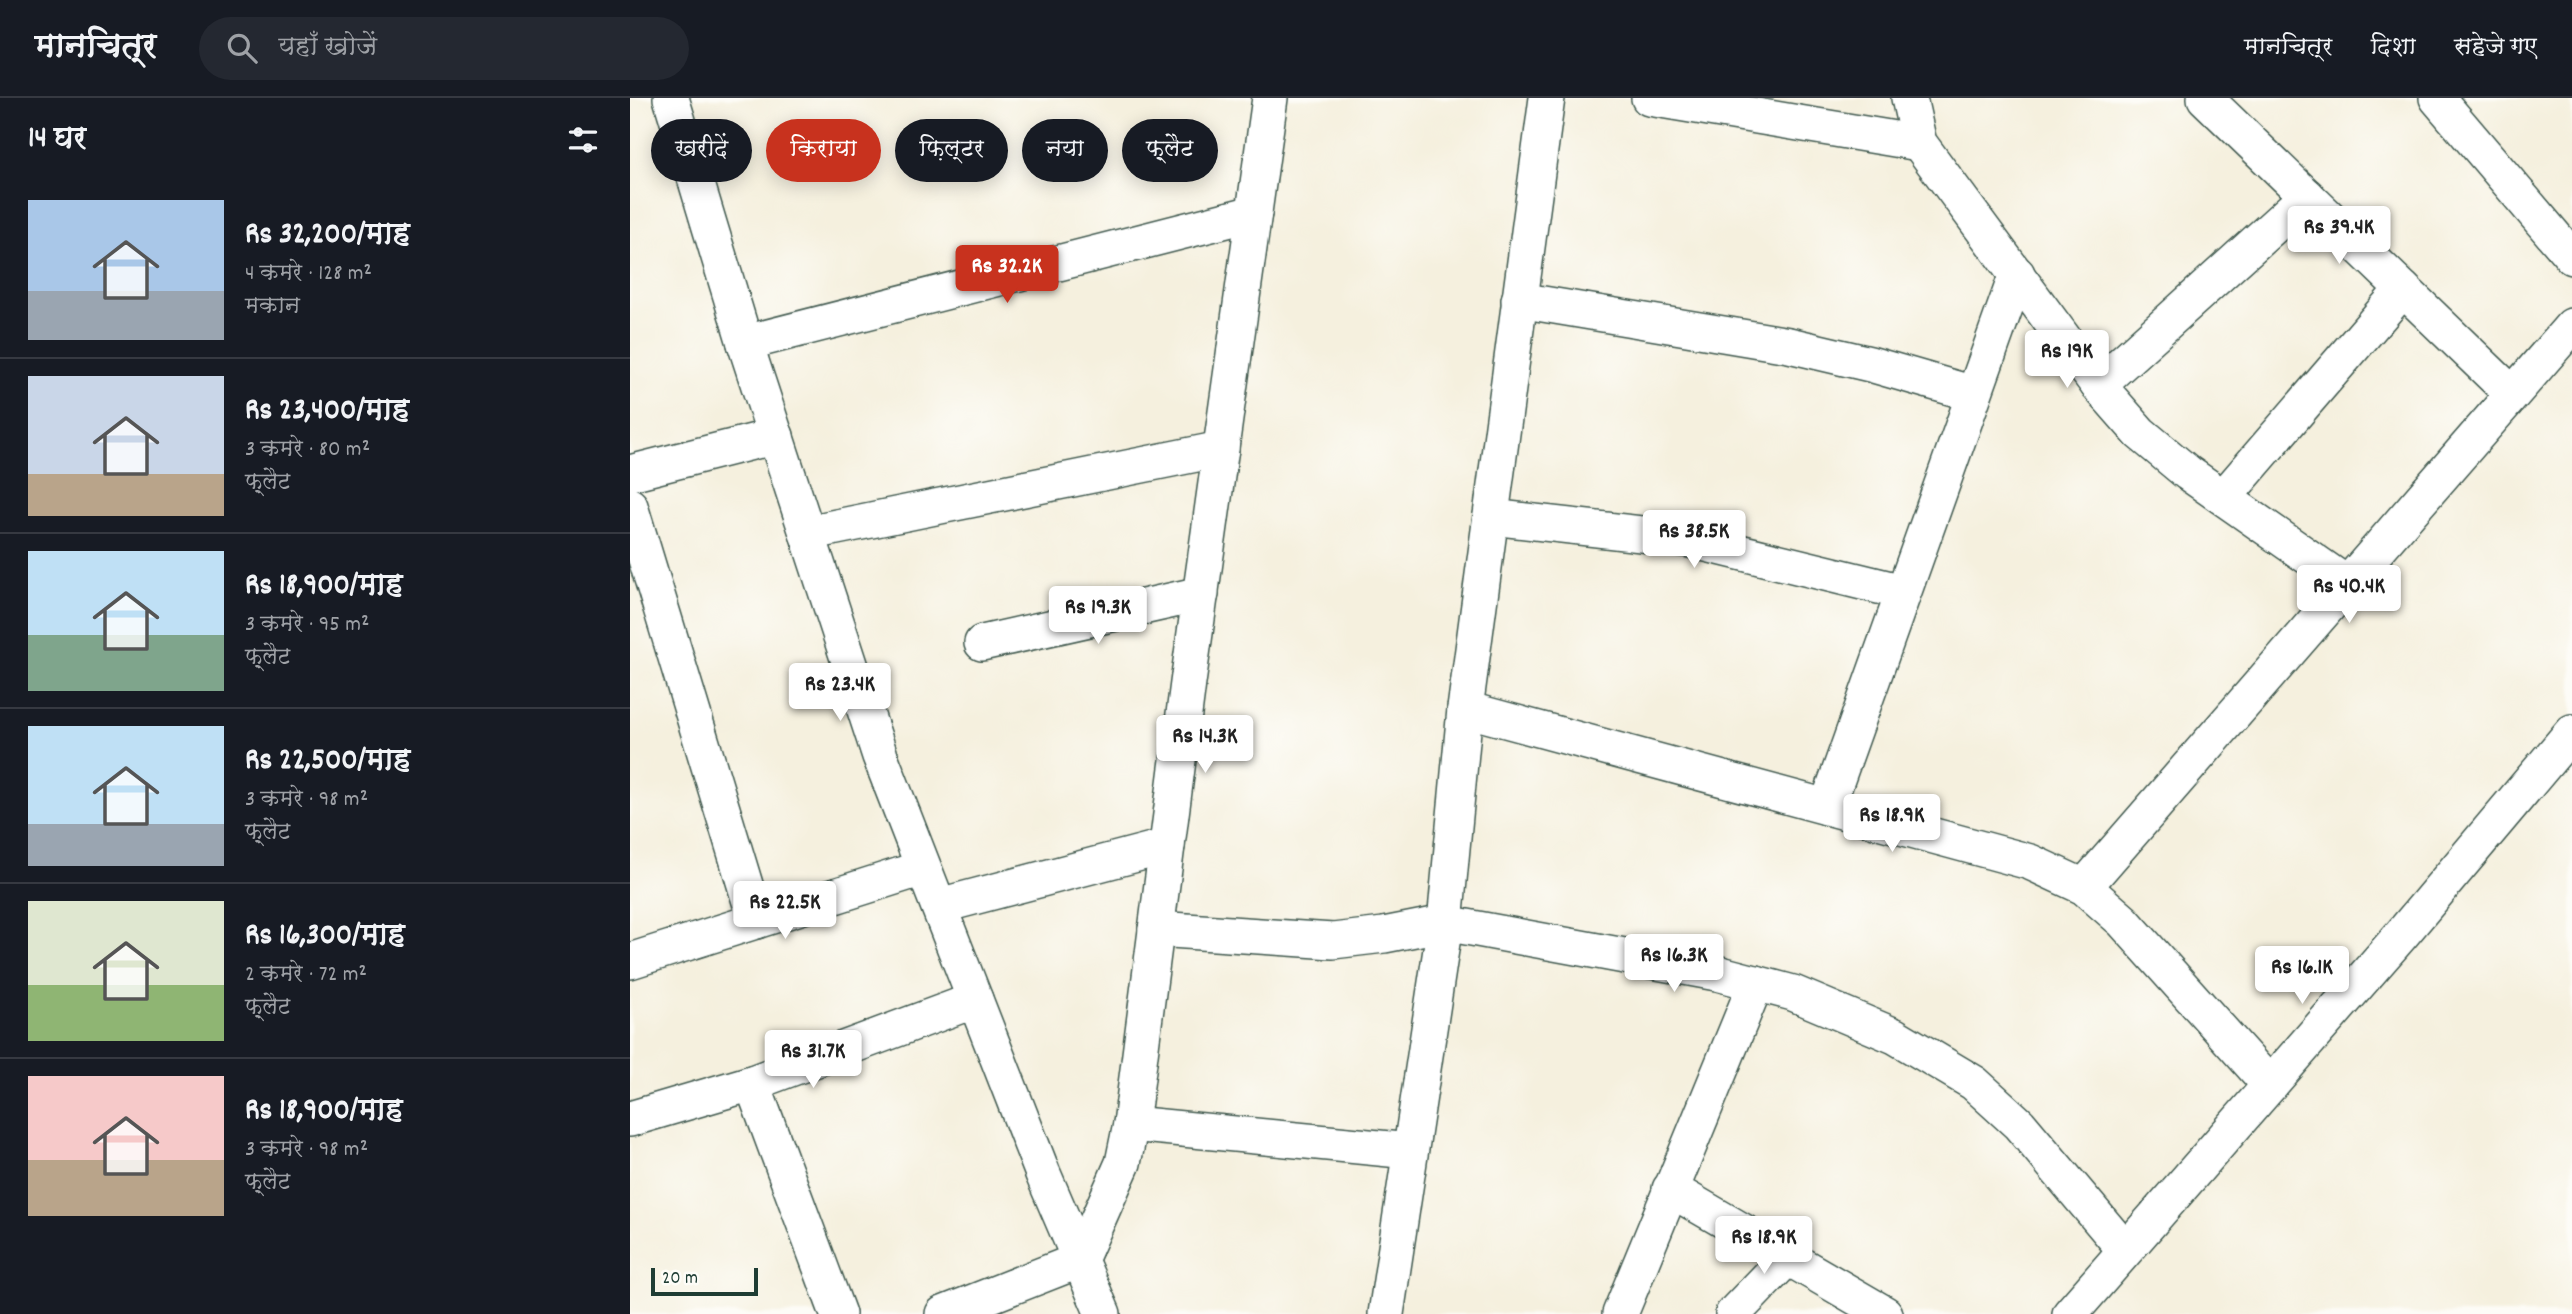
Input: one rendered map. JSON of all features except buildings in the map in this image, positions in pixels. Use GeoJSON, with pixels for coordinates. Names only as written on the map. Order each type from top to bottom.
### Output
{"type":"FeatureCollection","features":[{"type":"Feature","properties":{"kind":"street"},"geometry":{"type":"LineString","coordinates":[[671,98],[746,343],[880,755],[1043,1174],[1103,1314]]}},
{"type":"Feature","properties":{"kind":"street"},"geometry":{"type":"LineString","coordinates":[[943,1314],[1080,1260],[1123,1163],[1131,1124],[1270,98]]}},
{"type":"Feature","properties":{"kind":"street"},"geometry":{"type":"LineString","coordinates":[[1386,1314],[1445,923],[1465,709],[1547,98]]}},
{"type":"Feature","properties":{"kind":"street"},"geometry":{"type":"LineString","coordinates":[[1649,98],[1919,143]]}},
{"type":"Feature","properties":{"kind":"street"},"geometry":{"type":"LineString","coordinates":[[1909,98],[1919,143],[2098,385],[2140,433],[2188,473],[2347,584]]}},
{"type":"Feature","properties":{"kind":"street"},"geometry":{"type":"LineString","coordinates":[[2205,98],[2512,394]]}},
{"type":"Feature","properties":{"kind":"street"},"geometry":{"type":"LineString","coordinates":[[2437,98],[2572,257]]}},
{"type":"Feature","properties":{"kind":"street"},"geometry":{"type":"LineString","coordinates":[[2098,385],[2307,197]]}},
{"type":"Feature","properties":{"kind":"street"},"geometry":{"type":"LineString","coordinates":[[746,343],[1254,213]]}},
{"type":"Feature","properties":{"kind":"street"},"geometry":{"type":"LineString","coordinates":[[1827,807],[2017,274]]}},
{"type":"Feature","properties":{"kind":"street"},"geometry":{"type":"LineString","coordinates":[[2224,498],[2403,289]]}},
{"type":"Feature","properties":{"kind":"street"},"geometry":{"type":"LineString","coordinates":[[1520,300],[1789,345],[1870,364],[1974,394]]}},
{"type":"Feature","properties":{"kind":"street"},"geometry":{"type":"LineString","coordinates":[[2084,887],[2572,326]]}},
{"type":"Feature","properties":{"kind":"street"},"geometry":{"type":"LineString","coordinates":[[630,473],[776,436]]}},
{"type":"Feature","properties":{"kind":"street"},"geometry":{"type":"LineString","coordinates":[[807,533],[1221,449]]}},
{"type":"Feature","properties":{"kind":"street"},"geometry":{"type":"LineString","coordinates":[[630,506],[755,921]]}},
{"type":"Feature","properties":{"kind":"street"},"geometry":{"type":"LineString","coordinates":[[1491,517],[1686,539],[1903,592]]}},
{"type":"Feature","properties":{"kind":"street"},"geometry":{"type":"LineString","coordinates":[[982,643],[1201,594]]}},
{"type":"Feature","properties":{"kind":"street"},"geometry":{"type":"LineString","coordinates":[[1465,709],[2030,862],[2084,887],[2123,920],[2270,1085]]}},
{"type":"Feature","properties":{"kind":"street"},"geometry":{"type":"LineString","coordinates":[[2070,1314],[2402,934],[2572,732]]}},
{"type":"Feature","properties":{"kind":"street"},"geometry":{"type":"LineString","coordinates":[[939,906],[1167,846]]}},
{"type":"Feature","properties":{"kind":"street"},"geometry":{"type":"LineString","coordinates":[[630,961],[923,868]]}},
{"type":"Feature","properties":{"kind":"street"},"geometry":{"type":"LineString","coordinates":[[1156,929],[1333,941],[1384,935],[1445,923],[1717,973],[1793,993],[1895,1036],[1973,1083],[2019,1124],[2125,1250]]}},
{"type":"Feature","properties":{"kind":"street"},"geometry":{"type":"LineString","coordinates":[[1620,1314],[1756,983]]}},
{"type":"Feature","properties":{"kind":"street"},"geometry":{"type":"LineString","coordinates":[[630,1119],[751,1083],[975,1000]]}},
{"type":"Feature","properties":{"kind":"street"},"geometry":{"type":"LineString","coordinates":[[751,1083],[838,1314]]}},
{"type":"Feature","properties":{"kind":"street"},"geometry":{"type":"LineString","coordinates":[[1131,1124],[1410,1151]]}},
{"type":"Feature","properties":{"kind":"street"},"geometry":{"type":"LineString","coordinates":[[1670,1189],[1885,1314]]}},
{"type":"Feature","properties":{"kind":"street"},"geometry":{"type":"LineString","coordinates":[[1733,1314],[1788,1258]]}}]}
